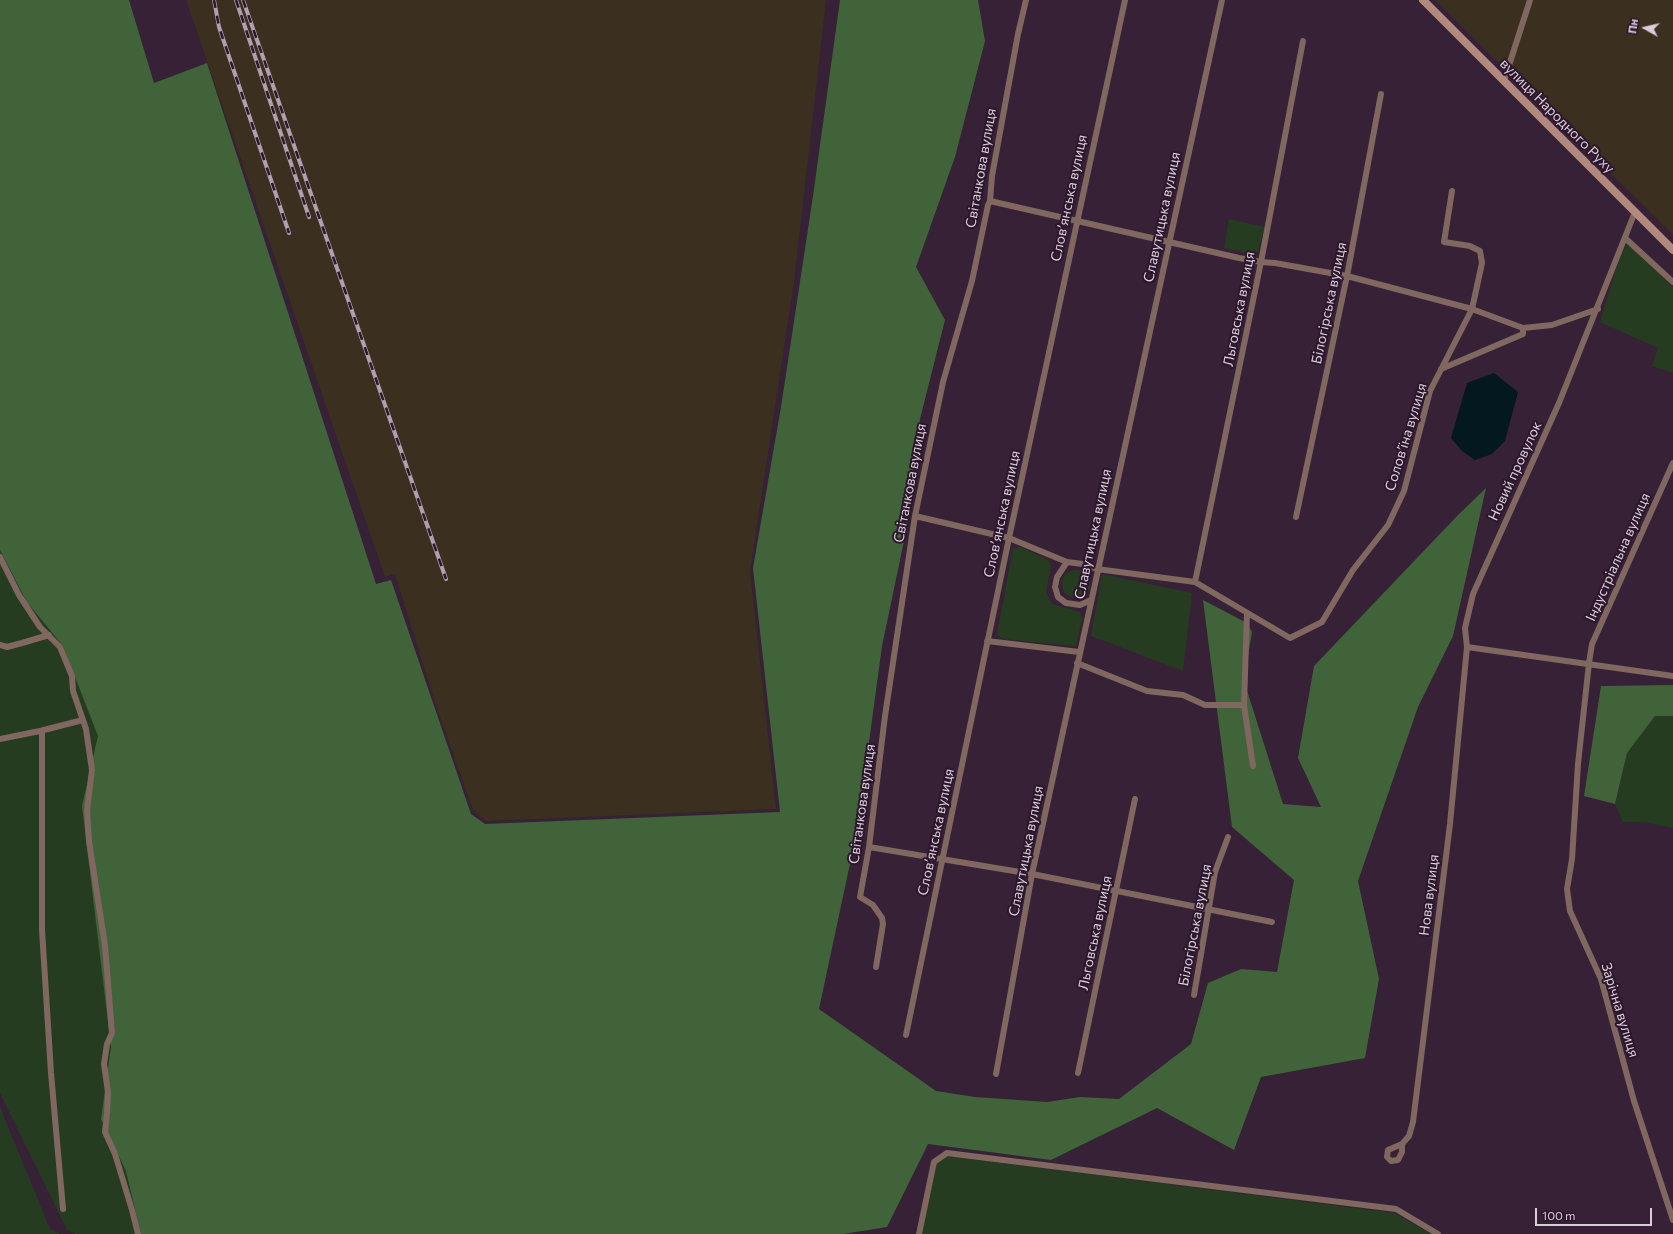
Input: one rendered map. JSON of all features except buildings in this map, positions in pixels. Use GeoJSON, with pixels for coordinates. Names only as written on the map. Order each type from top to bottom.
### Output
{"type":"FeatureCollection","features":[{"type":"Feature","properties":{"kind":"main road","name":"вулиця Народного Руху"},"geometry":{"type":"LineString","coordinates":[[1423,0],[1673,250]]}},
{"type":"Feature","properties":{"kind":"street","name":"Світанкова вулиця"},"geometry":{"type":"LineString","coordinates":[[876,967],[883,924],[882,918],[873,904],[860,897],[870,847],[886,708],[915,516],[943,382],[972,281],[990,201],[992,176],[1018,34],[1026,0]]}},
{"type":"Feature","properties":{"kind":"street","name":"Словʼянська вулиця"},"geometry":{"type":"LineString","coordinates":[[906,1035],[987,641],[1125,0]]}},
{"type":"Feature","properties":{"kind":"street","name":"Славутицька вулиця"},"geometry":{"type":"LineString","coordinates":[[996,1074],[1032,874],[1079,652],[1095,587],[1097,569],[1222,0]]}},
{"type":"Feature","properties":{"kind":"street"},"geometry":{"type":"LineString","coordinates":[[1504,81],[1530,0]]}},
{"type":"Feature","properties":{"kind":"street","name":"Льговська вулиця"},"geometry":{"type":"LineString","coordinates":[[1195,582],[1261,262],[1303,41]]}},
{"type":"Feature","properties":{"kind":"street","name":"Білогірська вулиця"},"geometry":{"type":"LineString","coordinates":[[1296,517],[1347,276],[1381,94]]}},
{"type":"Feature","properties":{"kind":"street","name":"Соловʼїна вулиця"},"geometry":{"type":"LineString","coordinates":[[1247,613],[1290,638],[1322,622],[1353,570],[1388,525],[1404,491],[1430,392],[1472,309],[1482,263],[1480,251],[1470,246],[1444,242],[1452,191]]}},
{"type":"Feature","properties":{"kind":"street"},"geometry":{"type":"LineString","coordinates":[[990,201],[1261,262],[1275,263],[1347,276],[1472,309],[1522,328],[1552,325],[1598,309]]}},
{"type":"Feature","properties":{"kind":"street","name":"Новий провулок"},"geometry":{"type":"LineString","coordinates":[[1467,647],[1466,628],[1473,594],[1559,403],[1598,309],[1635,212]]}},
{"type":"Feature","properties":{"kind":"street"},"geometry":{"type":"LineString","coordinates":[[1625,238],[1673,282]]}},
{"type":"Feature","properties":{"kind":"street"},"geometry":{"type":"LineString","coordinates":[[1441,369],[1523,334],[1522,328]]}},
{"type":"Feature","properties":{"kind":"street","name":"Індустріальна вулиця"},"geometry":{"type":"LineString","coordinates":[[1589,663],[1592,644],[1673,463]]}},
{"type":"Feature","properties":{"kind":"street"},"geometry":{"type":"LineString","coordinates":[[915,516],[1009,538],[1068,562],[1083,564],[1097,569],[1195,582],[1247,613],[1244,705],[1253,766]]}},
{"type":"Feature","properties":{"kind":"street"},"geometry":{"type":"LineString","coordinates":[[0,557],[19,595],[40,627],[60,647],[72,676],[73,691],[86,729],[92,770],[87,810],[89,841],[106,946],[112,1033],[107,1044],[104,1064],[108,1092],[105,1132],[115,1154],[138,1234]]}},
{"type":"Feature","properties":{"kind":"street"},"geometry":{"type":"LineString","coordinates":[[1068,562],[1057,577],[1055,587],[1058,597],[1066,602],[1080,605],[1091,600]]}},
{"type":"Feature","properties":{"kind":"street"},"geometry":{"type":"LineString","coordinates":[[0,646],[22,644],[49,635]]}},
{"type":"Feature","properties":{"kind":"street"},"geometry":{"type":"LineString","coordinates":[[987,641],[1079,652]]}},
{"type":"Feature","properties":{"kind":"street"},"geometry":{"type":"LineString","coordinates":[[1467,647],[1673,676]]}},
{"type":"Feature","properties":{"kind":"street","name":"Нова вулиця"},"geometry":{"type":"LineString","coordinates":[[1402,1144],[1409,1136],[1413,1122],[1450,824],[1467,647]]}},
{"type":"Feature","properties":{"kind":"street"},"geometry":{"type":"LineString","coordinates":[[1077,663],[1147,691],[1183,695],[1206,705],[1244,705]]}},
{"type":"Feature","properties":{"kind":"street","name":"Зарічна вулиця"},"geometry":{"type":"LineString","coordinates":[[1589,663],[1578,764],[1572,859],[1566,889],[1570,911],[1601,979],[1634,1101],[1671,1204],[1673,1220]]}},
{"type":"Feature","properties":{"kind":"street"},"geometry":{"type":"LineString","coordinates":[[0,739],[42,731],[83,720]]}},
{"type":"Feature","properties":{"kind":"street"},"geometry":{"type":"LineString","coordinates":[[42,731],[42,930],[50,1073],[63,1209]]}},
{"type":"Feature","properties":{"kind":"street","name":"Льговська вулиця"},"geometry":{"type":"LineString","coordinates":[[1078,1072],[1135,799]]}},
{"type":"Feature","properties":{"kind":"street","name":"Білогірська вулиця"},"geometry":{"type":"LineString","coordinates":[[1194,995],[1215,872],[1228,837]]}},
{"type":"Feature","properties":{"kind":"street"},"geometry":{"type":"LineString","coordinates":[[870,847],[1032,874],[1272,922]]}},
{"type":"Feature","properties":{"kind":"street"},"geometry":{"type":"LineString","coordinates":[[919,1234],[934,1162],[947,1153],[1396,1210],[1438,1234]]}},
{"type":"Feature","properties":{"kind":"shaded area"},"geometry":{"type":"Polygon","coordinates":[[[186,0],[826,0],[794,282],[750,571],[776,809],[486,821],[473,810],[435,702],[395,574],[385,577],[186,0]]]}},
{"type":"Feature","properties":{"kind":"shaded area"},"geometry":{"type":"Polygon","coordinates":[[[1436,0],[1673,0],[1673,235],[1490,54],[1436,0]]]}},
{"type":"Feature","properties":{"kind":"green space"},"geometry":{"type":"Polygon","coordinates":[[[0,0],[129,0],[154,83],[207,63],[376,584],[391,580],[471,814],[485,824],[780,812],[753,568],[781,407],[813,196],[840,0],[978,0],[985,41],[955,157],[916,267],[945,320],[920,419],[908,522],[882,646],[857,831],[819,1009],[936,1091],[975,1097],[1047,1102],[1080,1097],[1119,1099],[1191,1044],[1208,983],[1241,969],[1277,972],[1294,880],[1232,827],[1203,600],[1247,623],[1252,632],[1244,681],[1283,804],[1321,807],[1298,758],[1314,666],[1458,515],[1486,488],[1453,636],[1418,707],[1358,881],[1379,979],[1365,1058],[1261,1077],[1234,1150],[1157,1108],[1051,1160],[928,1144],[887,1227],[843,1234],[141,1234],[126,1171],[101,1119],[111,1047],[82,806],[98,736],[63,646],[27,602],[0,550],[0,0]]]}},
{"type":"Feature","properties":{"kind":"green space"},"geometry":{"type":"Polygon","coordinates":[[[1229,219],[1265,227],[1258,252],[1251,254],[1224,248],[1229,219]]]}},
{"type":"Feature","properties":{"kind":"green space"},"geometry":{"type":"Polygon","coordinates":[[[1627,244],[1673,287],[1673,373],[1652,366],[1658,348],[1600,322],[1619,260],[1627,244]]]}},
{"type":"Feature","properties":{"kind":"green space"},"geometry":{"type":"Polygon","coordinates":[[[0,533],[57,631],[101,733],[164,1234],[76,1234],[67,1230],[0,1093],[0,533]]]}},
{"type":"Feature","properties":{"kind":"green space"},"geometry":{"type":"Polygon","coordinates":[[[1021,547],[1048,560],[1051,566],[1046,592],[1052,604],[1080,612],[1082,619],[1076,646],[1003,639],[997,635],[1013,548],[1021,547]]]}},
{"type":"Feature","properties":{"kind":"green space"},"geometry":{"type":"Polygon","coordinates":[[[1076,570],[1086,574],[1090,584],[1086,594],[1076,598],[1066,594],[1062,584],[1066,574],[1076,570]]]}},
{"type":"Feature","properties":{"kind":"green space"},"geometry":{"type":"Polygon","coordinates":[[[1102,574],[1192,593],[1183,671],[1091,636],[1102,574]]]}},
{"type":"Feature","properties":{"kind":"green space"},"geometry":{"type":"Polygon","coordinates":[[[1673,685],[1673,716],[1655,716],[1627,753],[1615,804],[1584,796],[1601,686],[1673,685]]]}},
{"type":"Feature","properties":{"kind":"green space"},"geometry":{"type":"Polygon","coordinates":[[[1655,716],[1673,716],[1673,828],[1644,822],[1623,822],[1615,804],[1627,753],[1655,716]]]}},
{"type":"Feature","properties":{"kind":"green space"},"geometry":{"type":"Polygon","coordinates":[[[0,1107],[50,1229],[60,1234],[0,1234],[0,1107]]]}},
{"type":"Feature","properties":{"kind":"green space"},"geometry":{"type":"Polygon","coordinates":[[[947,1156],[1394,1213],[1431,1234],[921,1234],[936,1164],[947,1156]]]}},
{"type":"Feature","properties":{"kind":"water"},"geometry":{"type":"Polygon","coordinates":[[[1494,373],[1518,392],[1505,441],[1492,454],[1475,460],[1462,451],[1451,438],[1467,383],[1494,373]]]}},
{"type":"Feature","properties":{"kind":"railway"},"geometry":{"type":"LineString","coordinates":[[214,0],[219,27],[289,233]]}},
{"type":"Feature","properties":{"kind":"railway"},"geometry":{"type":"LineString","coordinates":[[236,0],[309,217]]}},
{"type":"Feature","properties":{"kind":"railway"},"geometry":{"type":"LineString","coordinates":[[243,0],[446,579]]}}]}
